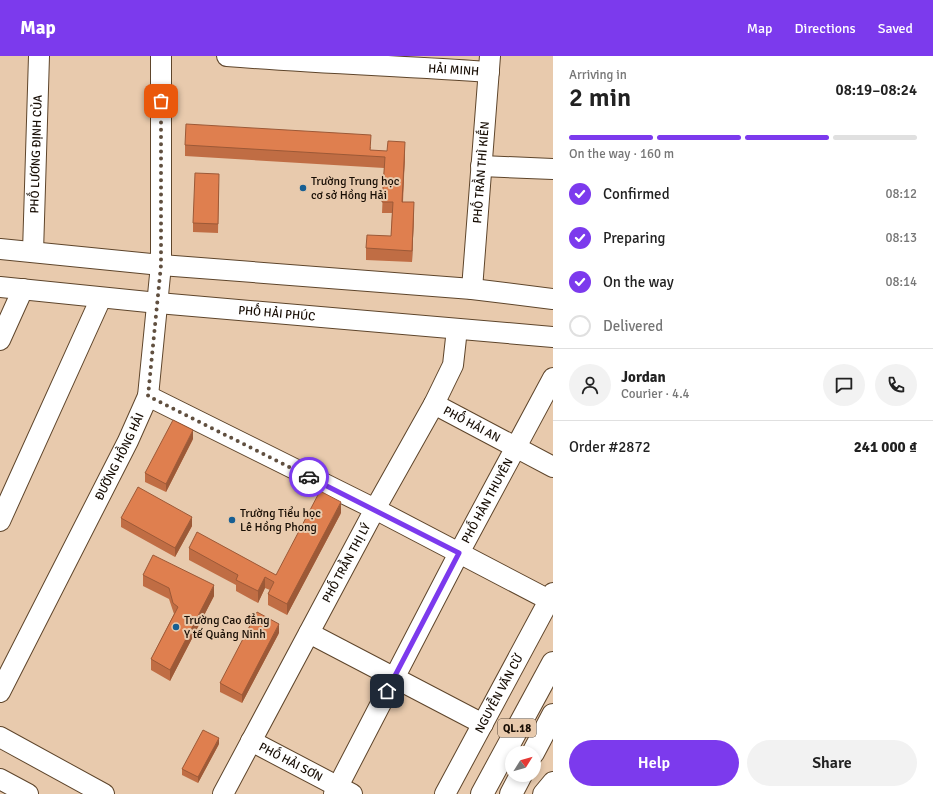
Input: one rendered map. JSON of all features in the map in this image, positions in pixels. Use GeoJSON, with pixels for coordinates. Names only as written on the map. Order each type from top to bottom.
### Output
{"type":"FeatureCollection","features":[{"type":"Feature","properties":{"kind":"main road","name":"QL.18"},"geometry":{"type":"LineString","coordinates":[[482,794],[553,663]]}},
{"type":"Feature","properties":{"kind":"main road","name":"QL.18"},"geometry":{"type":"LineString","coordinates":[[537,746],[553,715]]}},
{"type":"Feature","properties":{"kind":"main road"},"geometry":{"type":"LineString","coordinates":[[511,794],[517,782]]}},
{"type":"Feature","properties":{"kind":"street","name":"PHỐ LƯƠNG ĐỊNH CỦA"},"geometry":{"type":"LineString","coordinates":[[33,252],[39,56]]}},
{"type":"Feature","properties":{"kind":"street","name":"ĐƯỜNG HỒNG HẢI"},"geometry":{"type":"LineString","coordinates":[[0,692],[128,441],[148,396],[161,265],[161,56]]}},
{"type":"Feature","properties":{"kind":"street","name":"HẢI MINH"},"geometry":{"type":"LineString","coordinates":[[227,56],[490,64]]}},
{"type":"Feature","properties":{"kind":"street","name":"PHỐ TRẦN THÌ KIẾN"},"geometry":{"type":"LineString","coordinates":[[472,290],[490,64]]}},
{"type":"Feature","properties":{"kind":"street"},"geometry":{"type":"LineString","coordinates":[[482,166],[553,170]]}},
{"type":"Feature","properties":{"kind":"street"},"geometry":{"type":"LineString","coordinates":[[0,249],[161,265],[472,290],[553,299]]}},
{"type":"Feature","properties":{"kind":"street","name":"PHỐ HẢI PHÚC"},"geometry":{"type":"LineString","coordinates":[[0,287],[101,298],[553,337]]}},
{"type":"Feature","properties":{"kind":"street"},"geometry":{"type":"LineString","coordinates":[[0,340],[23,289]]}},
{"type":"Feature","properties":{"kind":"street"},"geometry":{"type":"LineString","coordinates":[[0,521],[101,298]]}},
{"type":"Feature","properties":{"kind":"street","name":"PHỐ TRẦN THỊ LÝ"},"geometry":{"type":"LineString","coordinates":[[223,794],[375,509],[434,404],[453,365],[457,329]]}},
{"type":"Feature","properties":{"kind":"street","name":"PHỐ HÀN THUYÊN"},"geometry":{"type":"LineString","coordinates":[[342,792],[394,678],[553,378]]}},
{"type":"Feature","properties":{"kind":"street"},"geometry":{"type":"LineString","coordinates":[[148,396],[375,509],[459,553],[551,597]]}},
{"type":"Feature","properties":{"kind":"street","name":"PHỐ HẢI AN"},"geometry":{"type":"LineString","coordinates":[[434,404],[553,467]]}},
{"type":"Feature","properties":{"kind":"street","name":"NGUYỄN VĂN CỪ"},"geometry":{"type":"LineString","coordinates":[[445,794],[551,597]]}},
{"type":"Feature","properties":{"kind":"street"},"geometry":{"type":"LineString","coordinates":[[309,633],[483,724]]}},
{"type":"Feature","properties":{"kind":"street"},"geometry":{"type":"LineString","coordinates":[[0,736],[104,794]]}},
{"type":"Feature","properties":{"kind":"street","name":"PHỐ HẢI SƠN"},"geometry":{"type":"LineString","coordinates":[[251,741],[342,792]]}},
{"type":"Feature","properties":{"kind":"street"},"geometry":{"type":"LineString","coordinates":[[0,779],[28,794]]}},
{"type":"Feature","properties":{"kind":"street"},"geometry":{"type":"LineString","coordinates":[[543,794],[553,782]]}},
{"type":"Feature","properties":{"kind":"building"},"geometry":{"type":"Polygon","coordinates":[[[186,124],[371,135],[370,150],[387,151],[388,141],[405,142],[402,202],[414,202],[412,251],[366,248],[367,235],[391,236],[393,202],[382,202],[385,157],[185,145],[186,124]]]}},
{"type":"Feature","properties":{"kind":"building"},"geometry":{"type":"Polygon","coordinates":[[[195,173],[219,174],[218,224],[193,223],[195,173]]]}},
{"type":"Feature","properties":{"kind":"building"},"geometry":{"type":"Polygon","coordinates":[[[173,420],[193,430],[166,484],[145,473],[173,420]]]}},
{"type":"Feature","properties":{"kind":"building"},"geometry":{"type":"Polygon","coordinates":[[[138,487],[192,517],[175,548],[121,518],[138,487]]]}},
{"type":"Feature","properties":{"kind":"building"},"geometry":{"type":"Polygon","coordinates":[[[320,491],[341,502],[287,604],[268,594],[274,582],[265,577],[258,591],[236,580],[238,575],[189,548],[197,532],[276,575],[320,491]]]}},
{"type":"Feature","properties":{"kind":"building"},"geometry":{"type":"Polygon","coordinates":[[[153,555],[214,585],[170,670],[151,659],[178,607],[173,603],[169,588],[143,575],[153,555]]]}},
{"type":"Feature","properties":{"kind":"building"},"geometry":{"type":"Polygon","coordinates":[[[257,612],[279,624],[242,695],[220,683],[257,612]]]}},
{"type":"Feature","properties":{"kind":"building"},"geometry":{"type":"Polygon","coordinates":[[[203,730],[219,738],[198,777],[182,769],[203,730]]]}},
{"type":"Feature","properties":{"kind":"way so far"},"geometry":{"type":"LineString","coordinates":[[161,101],[161,265],[148,396],[309,477]]}},
{"type":"Feature","properties":{"kind":"place","name":"Trường Trung học cơ sở Hồng Hải"},"geometry":{"type":"Point","coordinates":[303,188]}},
{"type":"Feature","properties":{"kind":"place","name":"Trường Tiểu học Lê Hồng Phong"},"geometry":{"type":"Point","coordinates":[232,520]}},
{"type":"Feature","properties":{"kind":"place","name":"Trường Cao đẳng Y tế Quảng Ninh"},"geometry":{"type":"Point","coordinates":[176,627]}},
{"type":"Feature","properties":{"kind":"route"},"geometry":{"type":"LineString","coordinates":[[309,477],[375,509],[459,553],[387,691]]}}]}
